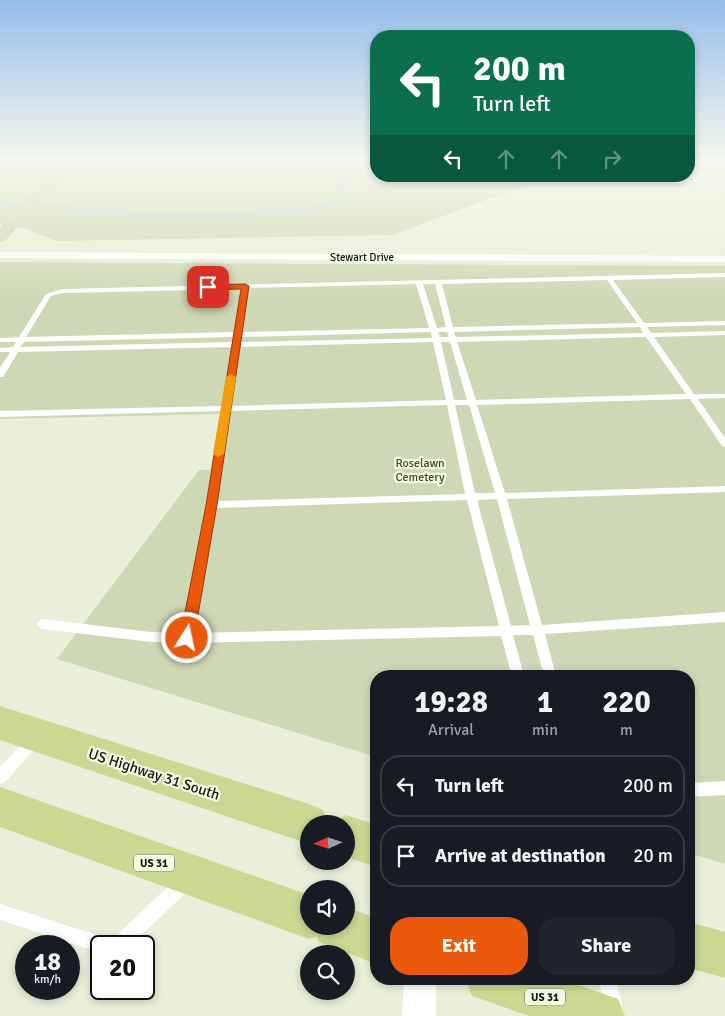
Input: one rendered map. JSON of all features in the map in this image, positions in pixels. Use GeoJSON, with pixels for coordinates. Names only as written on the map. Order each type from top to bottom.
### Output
{"type":"FeatureCollection","features":[{"type":"Feature","properties":{"kind":"main road","name":"US Highway 31 South"},"geometry":{"type":"LineString","coordinates":[[0,723],[300,821]]}},
{"type":"Feature","properties":{"kind":"main road","name":"US 31"},"geometry":{"type":"LineString","coordinates":[[0,807],[300,914]]}},
{"type":"Feature","properties":{"kind":"main road"},"geometry":{"type":"LineString","coordinates":[[355,839],[370,844]]}},
{"type":"Feature","properties":{"kind":"main road"},"geometry":{"type":"LineString","coordinates":[[355,933],[370,939]]}},
{"type":"Feature","properties":{"kind":"main road"},"geometry":{"type":"LineString","coordinates":[[695,947],[725,955]]}},
{"type":"Feature","properties":{"kind":"main road","name":"US 31"},"geometry":{"type":"LineString","coordinates":[[507,985],[601,1016]]}},
{"type":"Feature","properties":{"kind":"street"},"geometry":{"type":"LineString","coordinates":[[0,237],[27,207]]}},
{"type":"Feature","properties":{"kind":"street","name":"Stewart Drive"},"geometry":{"type":"LineString","coordinates":[[0,255],[725,259]]}},
{"type":"Feature","properties":{"kind":"street"},"geometry":{"type":"LineString","coordinates":[[419,1016],[420,985]]}},
{"type":"Feature","properties":{"kind":"lane"},"geometry":{"type":"LineString","coordinates":[[0,375],[48,295],[62,291],[725,275]]}},
{"type":"Feature","properties":{"kind":"lane"},"geometry":{"type":"LineString","coordinates":[[608,277],[725,444]]}},
{"type":"Feature","properties":{"kind":"lane"},"geometry":{"type":"LineString","coordinates":[[419,282],[452,402],[471,497],[516,670]]}},
{"type":"Feature","properties":{"kind":"lane"},"geometry":{"type":"LineString","coordinates":[[438,282],[471,402],[501,495],[548,670]]}},
{"type":"Feature","properties":{"kind":"lane"},"geometry":{"type":"LineString","coordinates":[[187,638],[211,505],[245,286]]}},
{"type":"Feature","properties":{"kind":"lane"},"geometry":{"type":"LineString","coordinates":[[0,350],[238,340],[435,336],[641,325],[725,323]]}},
{"type":"Feature","properties":{"kind":"lane"},"geometry":{"type":"LineString","coordinates":[[452,335],[648,336],[725,333]]}},
{"type":"Feature","properties":{"kind":"lane"},"geometry":{"type":"LineString","coordinates":[[0,340],[238,340]]}},
{"type":"Feature","properties":{"kind":"lane"},"geometry":{"type":"LineString","coordinates":[[0,414],[725,396]]}},
{"type":"Feature","properties":{"kind":"lane"},"geometry":{"type":"LineString","coordinates":[[211,505],[725,489]]}},
{"type":"Feature","properties":{"kind":"lane"},"geometry":{"type":"LineString","coordinates":[[43,624],[151,637],[187,638],[537,630],[725,618]]}},
{"type":"Feature","properties":{"kind":"lane"},"geometry":{"type":"LineString","coordinates":[[0,777],[38,736]]}},
{"type":"Feature","properties":{"kind":"lane"},"geometry":{"type":"LineString","coordinates":[[695,790],[725,788]]}},
{"type":"Feature","properties":{"kind":"lane"},"geometry":{"type":"LineString","coordinates":[[129,935],[191,876]]}},
{"type":"Feature","properties":{"kind":"lane"},"geometry":{"type":"LineString","coordinates":[[0,912],[90,941]]}},
{"type":"Feature","properties":{"kind":"lane"},"geometry":{"type":"LineString","coordinates":[[609,985],[615,1016]]}},
{"type":"Feature","properties":{"kind":"green space"},"geometry":{"type":"Polygon","coordinates":[[[0,207],[466,207],[392,235],[57,241],[22,228],[0,224],[0,207]]]}},
{"type":"Feature","properties":{"kind":"green space","name":"Roselawn Cemetery"},"geometry":{"type":"Polygon","coordinates":[[[0,262],[725,266],[725,864],[695,855],[695,670],[370,670],[370,755],[57,659],[199,470],[210,470],[220,414],[0,419],[0,262]]]}},
{"type":"Feature","properties":{"kind":"waterway"},"geometry":{"type":"LineString","coordinates":[[59,207],[143,215],[213,216],[317,207]]}},
{"type":"Feature","properties":{"kind":"slow traffic"},"geometry":{"type":"LineString","coordinates":[[218,454],[231,377]]}},
{"type":"Feature","properties":{"kind":"route"},"geometry":{"type":"LineString","coordinates":[[187,638],[211,505],[245,286],[208,287]]}}]}
